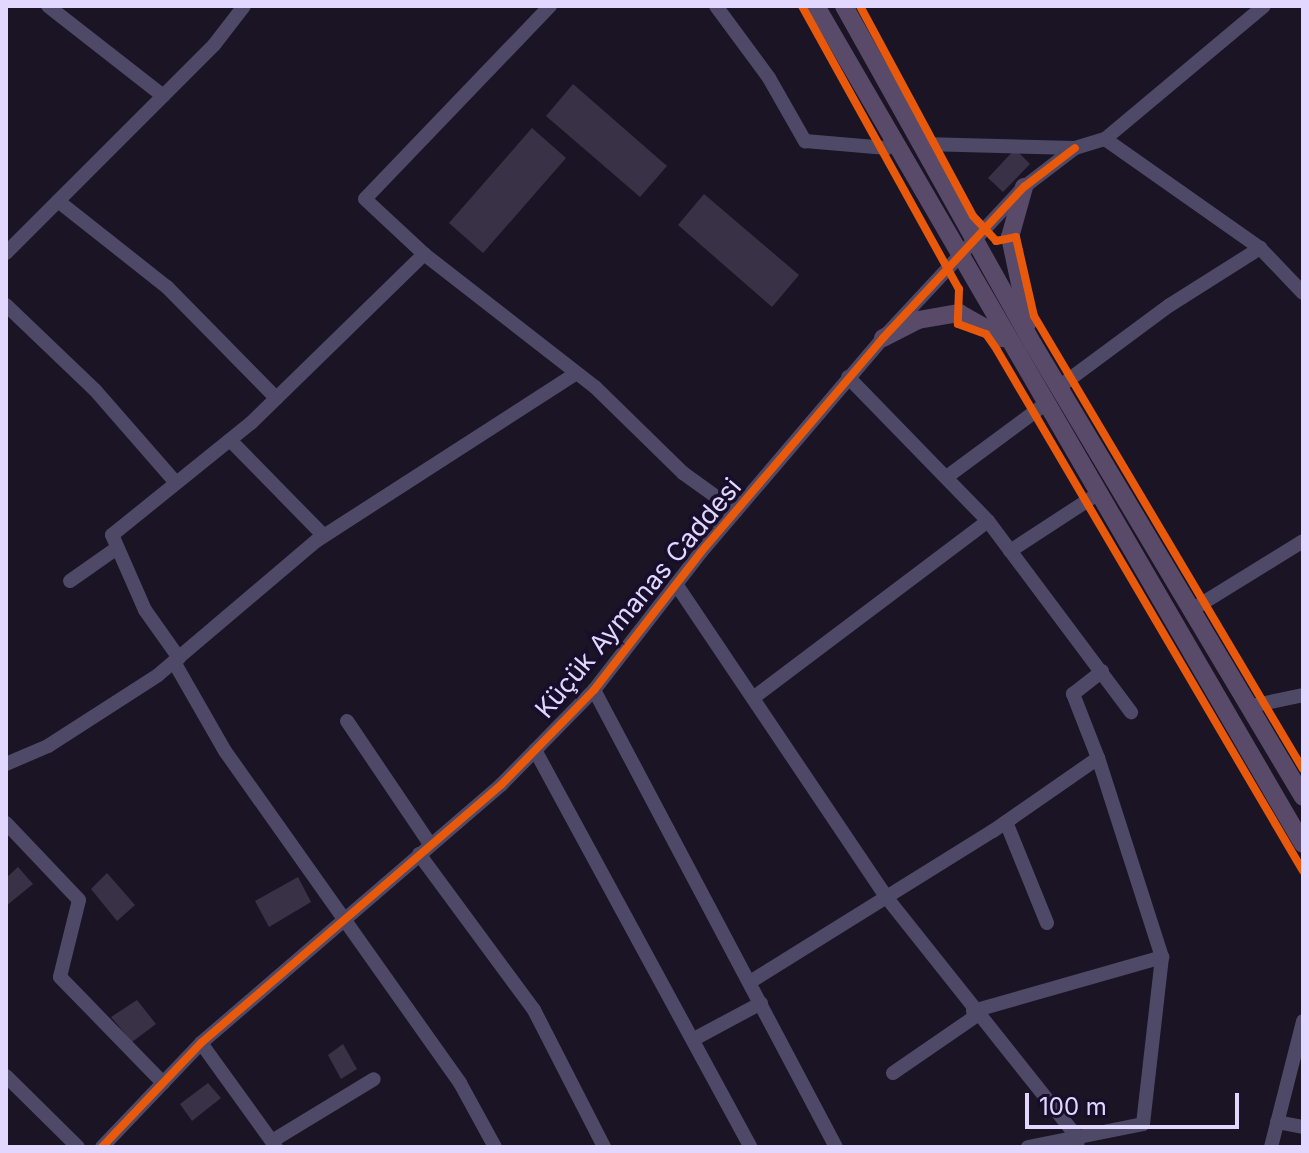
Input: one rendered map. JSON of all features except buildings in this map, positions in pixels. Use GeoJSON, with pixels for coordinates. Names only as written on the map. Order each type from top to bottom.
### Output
{"type":"FeatureCollection","features":[{"type":"Feature","properties":{"kind":"main road"},"geometry":{"type":"LineString","coordinates":[[816,6],[1096,495],[1303,844]]}},
{"type":"Feature","properties":{"kind":"main road"},"geometry":{"type":"LineString","coordinates":[[844,6],[1033,344],[1303,797]]}},
{"type":"Feature","properties":{"kind":"main road"},"geometry":{"type":"LineString","coordinates":[[1024,187],[1010,237],[1033,344]]}},
{"type":"Feature","properties":{"kind":"main road"},"geometry":{"type":"LineString","coordinates":[[883,338],[918,320],[965,313],[1009,344]]}},
{"type":"Feature","properties":{"kind":"street"},"geometry":{"type":"LineString","coordinates":[[48,6],[163,96]]}},
{"type":"Feature","properties":{"kind":"street"},"geometry":{"type":"LineString","coordinates":[[6,253],[163,96],[244,6]]}},
{"type":"Feature","properties":{"kind":"street"},"geometry":{"type":"LineString","coordinates":[[550,6],[365,199],[424,254],[595,387],[683,473],[736,511]]}},
{"type":"Feature","properties":{"kind":"street"},"geometry":{"type":"LineString","coordinates":[[716,6],[769,78],[805,141],[887,148],[897,143]]}},
{"type":"Feature","properties":{"kind":"street"},"geometry":{"type":"LineString","coordinates":[[923,144],[1075,148],[1105,139],[1264,6]]}},
{"type":"Feature","properties":{"kind":"street"},"geometry":{"type":"LineString","coordinates":[[1105,139],[1260,248],[1303,293]]}},
{"type":"Feature","properties":{"kind":"street","name":"Küçük Aymanas Caddesi"},"geometry":{"type":"LineString","coordinates":[[112,1144],[201,1043],[425,849],[535,750],[594,690],[676,584],[848,377],[1024,187],[1075,148]]}},
{"type":"Feature","properties":{"kind":"street"},"geometry":{"type":"LineString","coordinates":[[58,201],[167,287],[276,398]]}},
{"type":"Feature","properties":{"kind":"street"},"geometry":{"type":"LineString","coordinates":[[1059,387],[1170,305],[1260,248]]}},
{"type":"Feature","properties":{"kind":"street"},"geometry":{"type":"LineString","coordinates":[[424,254],[230,440],[112,535],[145,610],[225,751],[345,916],[460,1083],[495,1147]]}},
{"type":"Feature","properties":{"kind":"street"},"geometry":{"type":"LineString","coordinates":[[6,305],[95,390],[176,483]]}},
{"type":"Feature","properties":{"kind":"street"},"geometry":{"type":"LineString","coordinates":[[6,764],[48,746],[176,660],[324,536],[575,374]]}},
{"type":"Feature","properties":{"kind":"street"},"geometry":{"type":"LineString","coordinates":[[848,377],[948,476],[988,521],[1131,712]]}},
{"type":"Feature","properties":{"kind":"street"},"geometry":{"type":"LineString","coordinates":[[948,476],[1044,405]]}},
{"type":"Feature","properties":{"kind":"street"},"geometry":{"type":"LineString","coordinates":[[230,440],[324,536]]}},
{"type":"Feature","properties":{"kind":"street"},"geometry":{"type":"LineString","coordinates":[[1010,551],[1096,495]]}},
{"type":"Feature","properties":{"kind":"street"},"geometry":{"type":"LineString","coordinates":[[753,698],[988,521]]}},
{"type":"Feature","properties":{"kind":"street"},"geometry":{"type":"LineString","coordinates":[[1193,609],[1303,541]]}},
{"type":"Feature","properties":{"kind":"street"},"geometry":{"type":"LineString","coordinates":[[70,581],[117,548]]}},
{"type":"Feature","properties":{"kind":"street"},"geometry":{"type":"LineString","coordinates":[[676,584],[887,898],[1078,1143]]}},
{"type":"Feature","properties":{"kind":"street"},"geometry":{"type":"LineString","coordinates":[[1028,1147],[1078,1143],[1143,1124],[1162,957],[1098,758],[1073,694],[1102,671]]}},
{"type":"Feature","properties":{"kind":"street"},"geometry":{"type":"LineString","coordinates":[[594,690],[836,1147]]}},
{"type":"Feature","properties":{"kind":"street"},"geometry":{"type":"LineString","coordinates":[[1251,706],[1303,695]]}},
{"type":"Feature","properties":{"kind":"street"},"geometry":{"type":"LineString","coordinates":[[347,721],[425,849],[534,1010],[604,1147]]}},
{"type":"Feature","properties":{"kind":"street"},"geometry":{"type":"LineString","coordinates":[[535,750],[751,1147]]}},
{"type":"Feature","properties":{"kind":"street"},"geometry":{"type":"LineString","coordinates":[[750,982],[1006,822],[1098,758]]}},
{"type":"Feature","properties":{"kind":"street"},"geometry":{"type":"LineString","coordinates":[[1006,822],[1047,923]]}},
{"type":"Feature","properties":{"kind":"street"},"geometry":{"type":"LineString","coordinates":[[6,823],[79,900],[60,977],[163,1083]]}},
{"type":"Feature","properties":{"kind":"street"},"geometry":{"type":"LineString","coordinates":[[893,1073],[975,1014],[1162,957]]}},
{"type":"Feature","properties":{"kind":"street"},"geometry":{"type":"LineString","coordinates":[[694,1039],[761,1003]]}},
{"type":"Feature","properties":{"kind":"street"},"geometry":{"type":"LineString","coordinates":[[1271,1147],[1303,1021]]}},
{"type":"Feature","properties":{"kind":"street"},"geometry":{"type":"LineString","coordinates":[[201,1043],[274,1144],[374,1079]]}},
{"type":"Feature","properties":{"kind":"street"},"geometry":{"type":"LineString","coordinates":[[6,1076],[78,1147]]}},
{"type":"Feature","properties":{"kind":"street"},"geometry":{"type":"LineString","coordinates":[[1277,1122],[1303,1127]]}},
{"type":"Feature","properties":{"kind":"cycle path"},"geometry":{"type":"LineString","coordinates":[[802,6],[959,289],[958,324],[986,334],[997,350],[1303,871]]}},
{"type":"Feature","properties":{"kind":"cycle path"},"geometry":{"type":"LineString","coordinates":[[860,6],[973,216],[996,241],[1016,237],[1034,316],[1303,769]]}},
{"type":"Feature","properties":{"kind":"cycle path"},"geometry":{"type":"LineString","coordinates":[[102,1147],[201,1043],[501,785],[594,690],[701,552],[883,338],[1024,187],[1075,148]]}}]}
